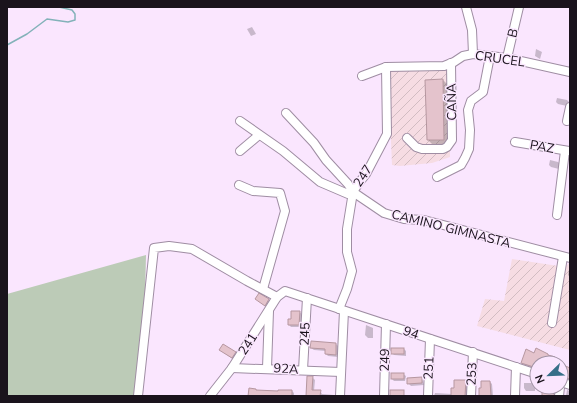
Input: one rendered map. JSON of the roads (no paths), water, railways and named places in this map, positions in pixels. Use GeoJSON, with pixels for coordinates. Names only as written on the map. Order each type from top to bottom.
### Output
{"type":"FeatureCollection","features":[{"type":"Feature","properties":{"kind":"street"},"geometry":{"type":"LineString","coordinates":[[466,7],[472,30],[472,54]]}},
{"type":"Feature","properties":{"kind":"street","name":"B"},"geometry":{"type":"LineString","coordinates":[[506,58],[519,7]]}},
{"type":"Feature","properties":{"kind":"street","name":"CRUCEL"},"geometry":{"type":"LineString","coordinates":[[362,76],[386,67],[444,66],[464,56],[472,54],[506,58],[570,72]]}},
{"type":"Feature","properties":{"kind":"street"},"geometry":{"type":"LineString","coordinates":[[437,177],[461,165],[469,149],[470,130],[468,110],[471,100],[483,92],[490,56]]}},
{"type":"Feature","properties":{"kind":"street","name":"CAÑA"},"geometry":{"type":"LineString","coordinates":[[407,138],[416,147],[422,150],[443,149],[447,147],[452,140],[451,63]]}},
{"type":"Feature","properties":{"kind":"street","name":"247"},"geometry":{"type":"LineString","coordinates":[[340,396],[341,310],[352,271],[347,252],[347,229],[353,192],[366,174],[387,134],[386,67]]}},
{"type":"Feature","properties":{"kind":"street"},"geometry":{"type":"LineString","coordinates":[[567,121],[570,107]]}},
{"type":"Feature","properties":{"kind":"street"},"geometry":{"type":"LineString","coordinates":[[286,113],[314,143],[353,192]]}},
{"type":"Feature","properties":{"kind":"street","name":"CAMINO GIMNASTA"},"geometry":{"type":"LineString","coordinates":[[240,121],[283,152],[320,182],[348,194],[353,192],[384,212],[404,219],[424,220],[567,258]]}},
{"type":"Feature","properties":{"kind":"street"},"geometry":{"type":"LineString","coordinates":[[240,151],[259,134]]}},
{"type":"Feature","properties":{"kind":"street","name":"PAZ"},"geometry":{"type":"LineString","coordinates":[[515,142],[568,151]]}},
{"type":"Feature","properties":{"kind":"street"},"geometry":{"type":"LineString","coordinates":[[557,215],[568,151]]}},
{"type":"Feature","properties":{"kind":"street"},"geometry":{"type":"LineString","coordinates":[[239,185],[253,191],[280,193],[285,211],[263,290]]}},
{"type":"Feature","properties":{"kind":"street"},"geometry":{"type":"LineString","coordinates":[[138,396],[154,248],[169,246],[192,249],[277,297]]}},
{"type":"Feature","properties":{"kind":"street"},"geometry":{"type":"LineString","coordinates":[[552,323],[567,258]]}},
{"type":"Feature","properties":{"kind":"street","name":"94"},"geometry":{"type":"LineString","coordinates":[[285,291],[529,371]]}},
{"type":"Feature","properties":{"kind":"street","name":"241"},"geometry":{"type":"LineString","coordinates":[[210,396],[232,368],[277,297],[285,291]]}},
{"type":"Feature","properties":{"kind":"street","name":"245"},"geometry":{"type":"LineString","coordinates":[[303,370],[307,298]]}},
{"type":"Feature","properties":{"kind":"street"},"geometry":{"type":"LineString","coordinates":[[267,368],[269,311]]}},
{"type":"Feature","properties":{"kind":"street","name":"249"},"geometry":{"type":"LineString","coordinates":[[384,396],[386,324]]}},
{"type":"Feature","properties":{"kind":"street","name":"251"},"geometry":{"type":"LineString","coordinates":[[428,396],[430,339]]}},
{"type":"Feature","properties":{"kind":"street","name":"253"},"geometry":{"type":"LineString","coordinates":[[471,396],[473,352]]}},
{"type":"Feature","properties":{"kind":"street"},"geometry":{"type":"LineString","coordinates":[[514,396],[516,367]]}},
{"type":"Feature","properties":{"kind":"street","name":"92A"},"geometry":{"type":"LineString","coordinates":[[232,368],[267,368],[341,372]]}},
{"type":"Feature","properties":{"kind":"waterway"},"geometry":{"type":"LineString","coordinates":[[7,45],[27,34],[47,19],[68,22],[75,20],[75,14],[72,10],[59,7]]}}]}
